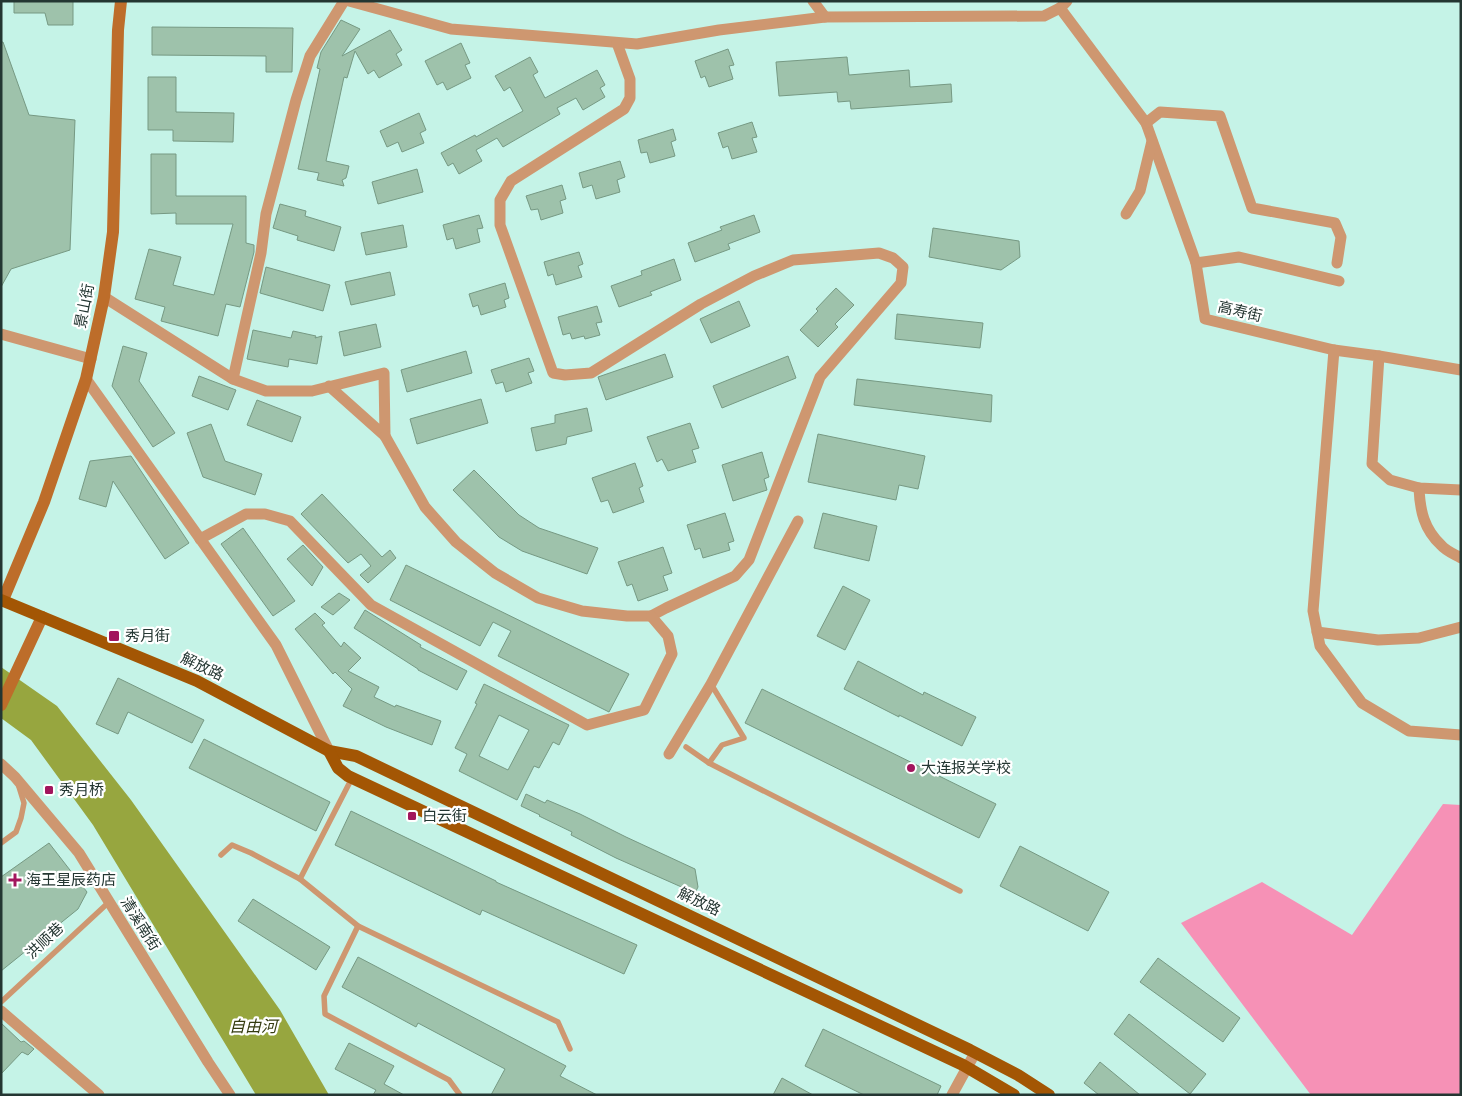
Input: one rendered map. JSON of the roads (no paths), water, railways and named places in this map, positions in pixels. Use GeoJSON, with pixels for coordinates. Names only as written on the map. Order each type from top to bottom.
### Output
{"type":"FeatureCollection","features":[{"type":"Feature","properties":{"kind":"main road","name":"解放路"},"geometry":{"type":"LineString","coordinates":[[2,600],[197,681],[329,751],[356,756],[975,1052],[1049,1095]]}},
{"type":"Feature","properties":{"kind":"main road","name":"解放路"},"geometry":{"type":"LineString","coordinates":[[329,751],[338,768],[352,778],[967,1068],[1014,1095]]}},
{"type":"Feature","properties":{"kind":"street","name":"景山街"},"geometry":{"type":"LineString","coordinates":[[2,600],[44,502],[86,379],[104,297],[113,232],[118,30],[121,1]]}},
{"type":"Feature","properties":{"kind":"street"},"geometry":{"type":"LineString","coordinates":[[233,379],[261,253],[266,214],[296,100],[310,56],[344,1]]}},
{"type":"Feature","properties":{"kind":"street"},"geometry":{"type":"LineString","coordinates":[[349,1],[452,29],[638,44],[719,30],[825,17],[1044,16],[1064,5]]}},
{"type":"Feature","properties":{"kind":"street"},"geometry":{"type":"LineString","coordinates":[[813,1],[825,17]]}},
{"type":"Feature","properties":{"kind":"street","name":"高寿街"},"geometry":{"type":"LineString","coordinates":[[1064,5],[1146,123],[1196,262],[1205,319],[1334,350],[1461,370]]}},
{"type":"Feature","properties":{"kind":"street"},"geometry":{"type":"LineString","coordinates":[[329,386],[385,436],[425,507],[456,542],[495,573],[538,598],[582,611],[628,616],[651,616],[735,576],[749,560],[820,377],[901,283],[903,267],[893,258],[878,253],[793,260],[754,276],[701,304],[591,373],[565,375],[553,373],[500,225],[500,200],[511,181],[624,109],[630,98],[630,79],[617,42]]}},
{"type":"Feature","properties":{"kind":"street"},"geometry":{"type":"LineString","coordinates":[[1146,123],[1160,112],[1220,116],[1252,208],[1335,223],[1341,237],[1337,263]]}},
{"type":"Feature","properties":{"kind":"street"},"geometry":{"type":"LineString","coordinates":[[1126,214],[1140,191],[1152,140]]}},
{"type":"Feature","properties":{"kind":"street"},"geometry":{"type":"LineString","coordinates":[[1196,262],[1239,257],[1339,281]]}},
{"type":"Feature","properties":{"kind":"street"},"geometry":{"type":"LineString","coordinates":[[104,297],[233,379],[266,391],[312,391],[384,373],[385,436]]}},
{"type":"Feature","properties":{"kind":"street"},"geometry":{"type":"LineString","coordinates":[[1,334],[91,359]]}},
{"type":"Feature","properties":{"kind":"street"},"geometry":{"type":"LineString","coordinates":[[1334,350],[1313,611],[1320,646],[1362,703],[1409,731],[1461,735]]}},
{"type":"Feature","properties":{"kind":"street"},"geometry":{"type":"LineString","coordinates":[[1379,356],[1372,464],[1390,480],[1418,488],[1461,490]]}},
{"type":"Feature","properties":{"kind":"street"},"geometry":{"type":"LineString","coordinates":[[86,379],[276,645],[329,751]]}},
{"type":"Feature","properties":{"kind":"street"},"geometry":{"type":"LineString","coordinates":[[1418,488],[1420,509],[1428,530],[1442,547],[1461,558]]}},
{"type":"Feature","properties":{"kind":"street"},"geometry":{"type":"LineString","coordinates":[[200,540],[246,514],[265,514],[290,521],[371,604],[587,725],[644,710],[672,654],[668,636],[651,616]]}},
{"type":"Feature","properties":{"kind":"street"},"geometry":{"type":"LineString","coordinates":[[669,754],[711,684],[798,521]]}},
{"type":"Feature","properties":{"kind":"street"},"geometry":{"type":"LineString","coordinates":[[1,705],[42,617]]}},
{"type":"Feature","properties":{"kind":"street"},"geometry":{"type":"LineString","coordinates":[[1317,632],[1378,640],[1418,638],[1461,627]]}},
{"type":"Feature","properties":{"kind":"street","name":"清溪南街"},"geometry":{"type":"LineString","coordinates":[[1,764],[15,776],[79,853],[230,1095]]}},
{"type":"Feature","properties":{"kind":"street"},"geometry":{"type":"LineString","coordinates":[[1,1011],[99,1095]]}},
{"type":"Feature","properties":{"kind":"street"},"geometry":{"type":"LineString","coordinates":[[952,1095],[975,1052]]}},
{"type":"Feature","properties":{"kind":"lane"},"geometry":{"type":"LineString","coordinates":[[709,762],[722,745],[744,738],[711,684]]}},
{"type":"Feature","properties":{"kind":"lane"},"geometry":{"type":"LineString","coordinates":[[686,747],[709,762],[960,891]]}},
{"type":"Feature","properties":{"kind":"lane"},"geometry":{"type":"LineString","coordinates":[[1,843],[16,832],[21,818],[24,803],[15,776]]}},
{"type":"Feature","properties":{"kind":"lane"},"geometry":{"type":"LineString","coordinates":[[300,879],[352,778]]}},
{"type":"Feature","properties":{"kind":"lane"},"geometry":{"type":"LineString","coordinates":[[221,855],[232,845],[252,853],[300,879],[358,926],[558,1022],[570,1048]]}},
{"type":"Feature","properties":{"kind":"lane","name":"洪顺巷"},"geometry":{"type":"LineString","coordinates":[[1,1002],[109,902]]}},
{"type":"Feature","properties":{"kind":"lane"},"geometry":{"type":"LineString","coordinates":[[358,926],[324,996],[325,1014],[449,1080],[460,1095]]}},
{"type":"Feature","properties":{"kind":"water","name":"自由河"},"geometry":{"type":"Polygon","coordinates":[[[1,667],[57,706],[131,800],[280,1010],[329,1095],[256,1095],[93,825],[31,740],[1,718],[1,667]]]}},
{"type":"Feature","properties":{"kind":"place","name":"秀月街"},"geometry":{"type":"Point","coordinates":[114,636]}},
{"type":"Feature","properties":{"kind":"place","name":"大连报关学校"},"geometry":{"type":"Point","coordinates":[911,768]}},
{"type":"Feature","properties":{"kind":"place","name":"秀月桥"},"geometry":{"type":"Point","coordinates":[49,790]}},
{"type":"Feature","properties":{"kind":"place","name":"白云街"},"geometry":{"type":"Point","coordinates":[412,816]}},
{"type":"Feature","properties":{"kind":"place","name":"海王星辰药店"},"geometry":{"type":"Point","coordinates":[15,880]}}]}
